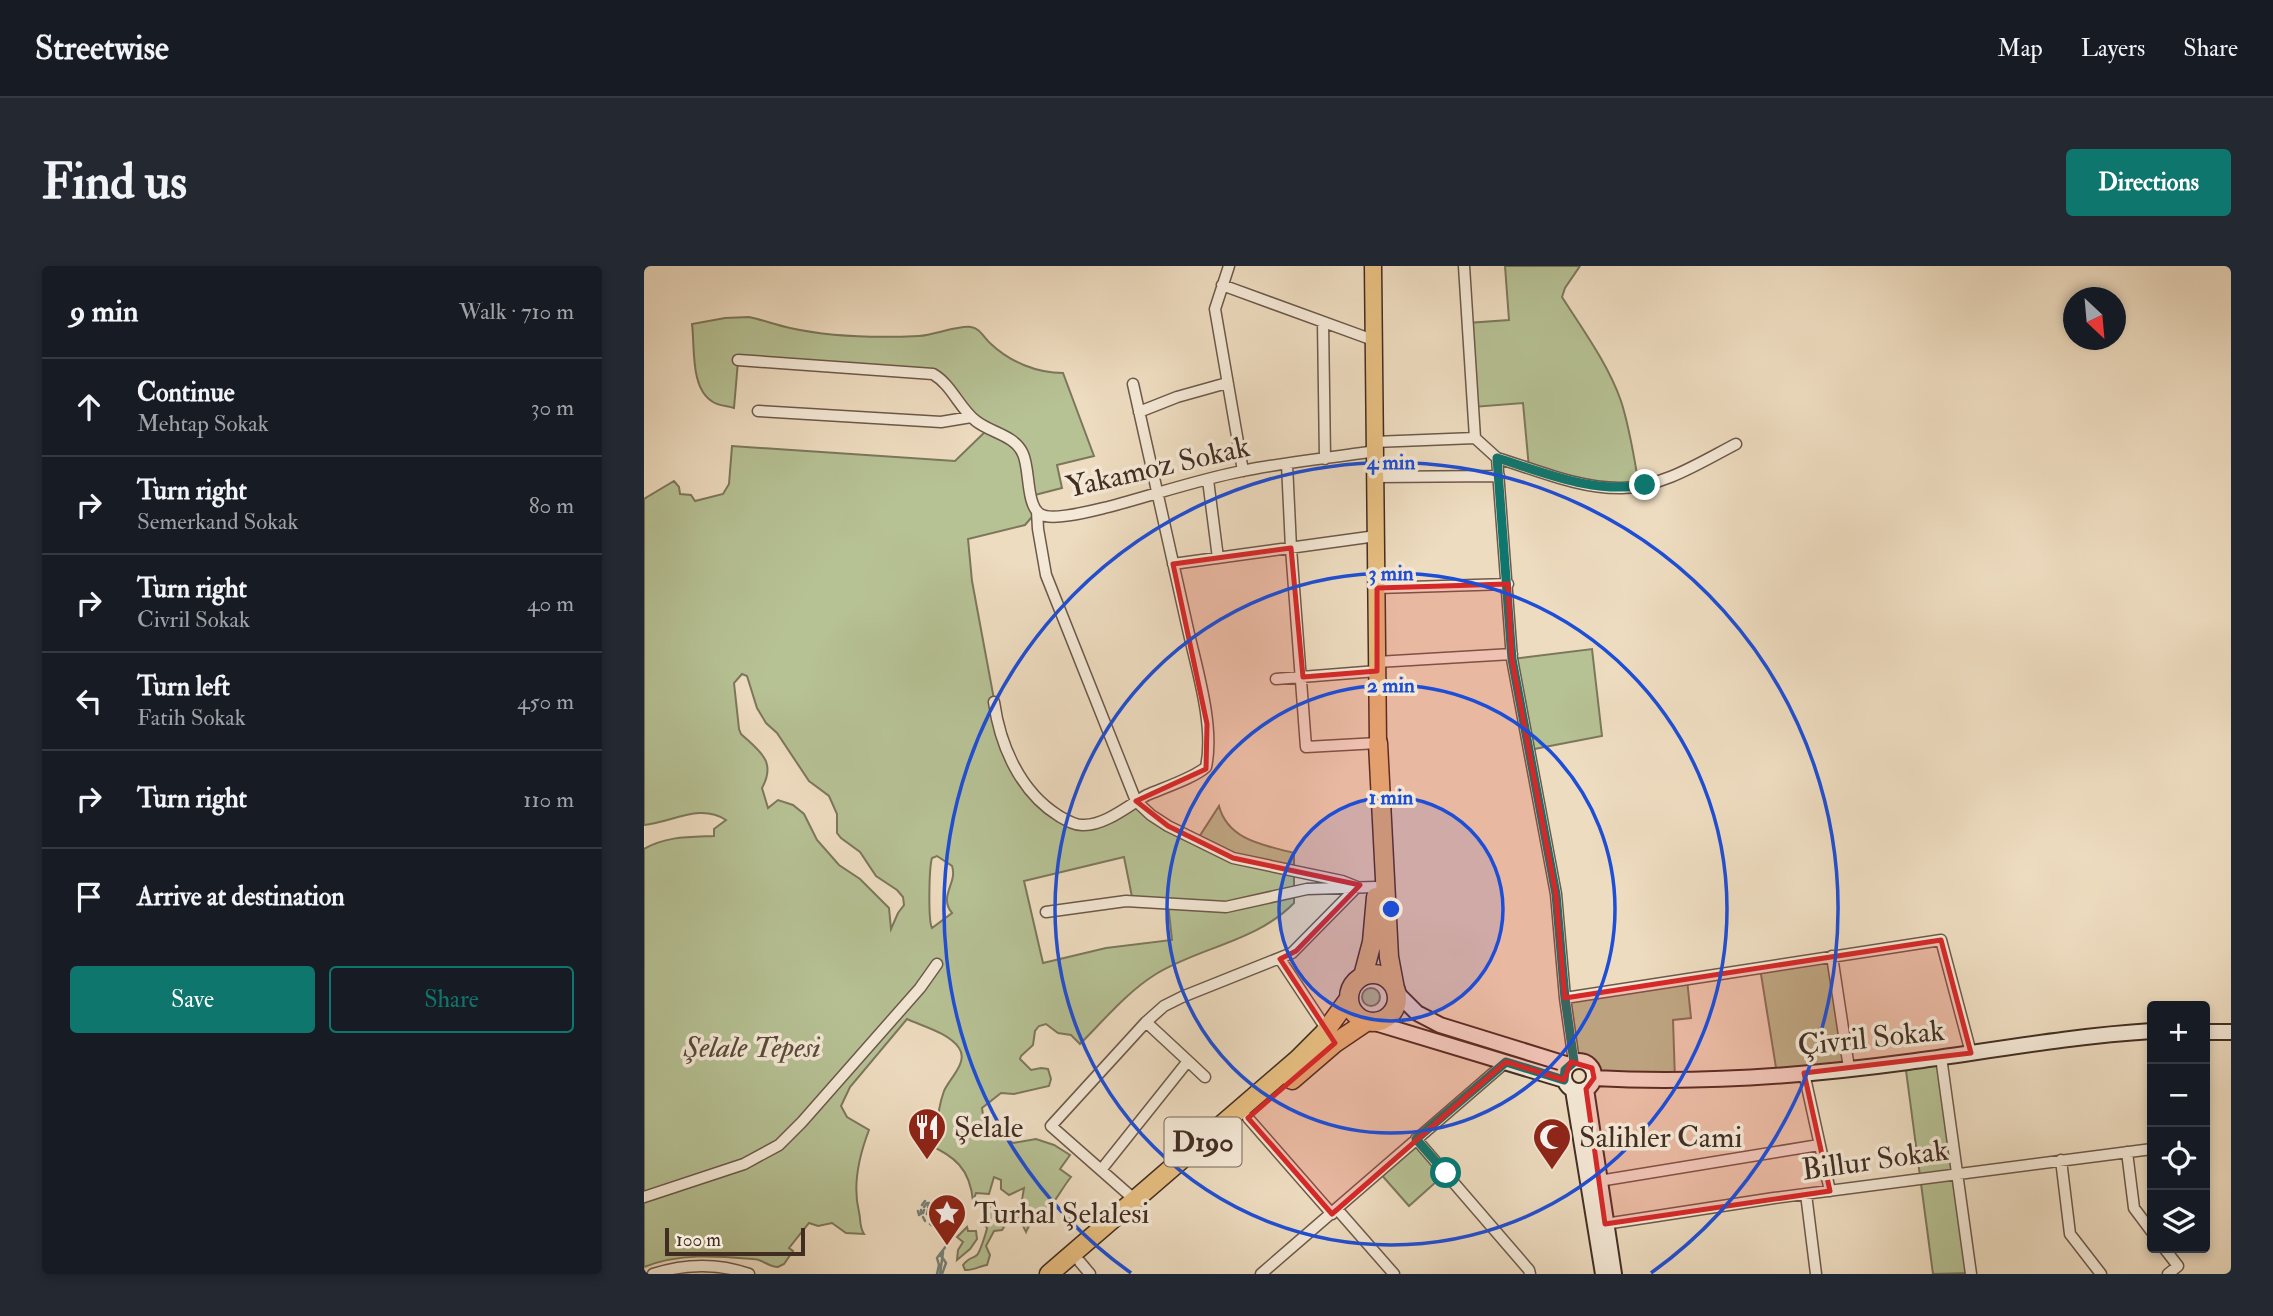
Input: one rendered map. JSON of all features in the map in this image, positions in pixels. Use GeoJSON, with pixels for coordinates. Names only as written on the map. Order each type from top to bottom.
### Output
{"type":"FeatureCollection","features":[{"type":"Feature","properties":{"kind":"highway"},"geometry":{"type":"LineString","coordinates":[[1378,743],[1389,957],[1397,1001],[1392,1013],[1383,1021],[1370,1022],[1355,1016],[1349,1000],[1351,988],[1363,976],[1373,934],[1378,743]]}},
{"type":"Feature","properties":{"kind":"highway"},"geometry":{"type":"LineString","coordinates":[[1363,976],[1375,974],[1383,977],[1396,990]]}},
{"type":"Feature","properties":{"kind":"highway","name":"D190"},"geometry":{"type":"LineString","coordinates":[[1049,1274],[1288,1068],[1326,1030],[1349,1000]]}},
{"type":"Feature","properties":{"kind":"highway","name":"D190"},"geometry":{"type":"LineString","coordinates":[[1079,1270],[1328,1049],[1370,1022]]}},
{"type":"Feature","properties":{"kind":"main road"},"geometry":{"type":"LineString","coordinates":[[1373,266],[1378,743]]}},
{"type":"Feature","properties":{"kind":"street"},"geometry":{"type":"LineString","coordinates":[[1229,266],[1215,309],[1243,471]]}},
{"type":"Feature","properties":{"kind":"street"},"geometry":{"type":"LineString","coordinates":[[1464,266],[1475,438],[1497,458],[1579,483],[1602,488],[1624,488],[1664,479],[1737,444]]}},
{"type":"Feature","properties":{"kind":"street"},"geometry":{"type":"LineString","coordinates":[[1222,285],[1373,340]]}},
{"type":"Feature","properties":{"kind":"street"},"geometry":{"type":"LineString","coordinates":[[1323,322],[1325,458]]}},
{"type":"Feature","properties":{"kind":"street","name":"Yakamoz Sokak"},"geometry":{"type":"LineString","coordinates":[[738,360],[925,373],[942,381],[971,417],[1020,447],[1027,464],[1031,493],[1037,511],[1046,516],[1090,512],[1243,471],[1374,447],[1475,438]]}},
{"type":"Feature","properties":{"kind":"street"},"geometry":{"type":"LineString","coordinates":[[1139,412],[1177,397],[1227,383]]}},
{"type":"Feature","properties":{"kind":"street"},"geometry":{"type":"LineString","coordinates":[[995,702],[1001,737],[1027,787],[1047,808],[1062,818],[1085,826],[1105,819],[1136,801],[1198,773],[1207,764],[1207,724],[1133,384]]}},
{"type":"Feature","properties":{"kind":"street"},"geometry":{"type":"LineString","coordinates":[[758,411],[941,422],[971,417]]}},
{"type":"Feature","properties":{"kind":"street"},"geometry":{"type":"LineString","coordinates":[[1497,458],[1512,654],[1556,894],[1572,1063],[1564,1074],[1580,1085],[1614,1274]]}},
{"type":"Feature","properties":{"kind":"street"},"geometry":{"type":"LineString","coordinates":[[1287,464],[1307,747],[1378,743]]}},
{"type":"Feature","properties":{"kind":"street"},"geometry":{"type":"LineString","coordinates":[[1375,477],[1499,476]]}},
{"type":"Feature","properties":{"kind":"street"},"geometry":{"type":"LineString","coordinates":[[1208,480],[1218,558]]}},
{"type":"Feature","properties":{"kind":"street"},"geometry":{"type":"LineString","coordinates":[[1037,511],[1046,575],[1136,801],[1168,826],[1233,858],[1342,881],[1357,887]]}},
{"type":"Feature","properties":{"kind":"street"},"geometry":{"type":"LineString","coordinates":[[1173,564],[1376,536]]}},
{"type":"Feature","properties":{"kind":"street"},"geometry":{"type":"LineString","coordinates":[[1377,588],[1508,584]]}},
{"type":"Feature","properties":{"kind":"street"},"geometry":{"type":"LineString","coordinates":[[1276,680],[1377,666],[1512,654]]}},
{"type":"Feature","properties":{"kind":"street"},"geometry":{"type":"LineString","coordinates":[[1135,1200],[1051,1126],[1146,1022],[1164,1006],[1296,951],[1357,887]]}},
{"type":"Feature","properties":{"kind":"street"},"geometry":{"type":"LineString","coordinates":[[1046,912],[1126,901],[1226,907],[1307,889],[1376,887]]}},
{"type":"Feature","properties":{"kind":"street"},"geometry":{"type":"LineString","coordinates":[[1565,998],[1941,940],[1971,1054]]}},
{"type":"Feature","properties":{"kind":"street"},"geometry":{"type":"LineString","coordinates":[[1832,957],[1849,1068]]}},
{"type":"Feature","properties":{"kind":"street"},"geometry":{"type":"LineString","coordinates":[[1280,959],[1326,1030]]}},
{"type":"Feature","properties":{"kind":"street"},"geometry":{"type":"LineString","coordinates":[[644,1197],[744,1164],[779,1145],[920,988],[937,964]]}},
{"type":"Feature","properties":{"kind":"street"},"geometry":{"type":"LineString","coordinates":[[1396,990],[1417,1013],[1440,1026],[1572,1063],[1583,1062],[1589,1065],[1593,1071],[1580,1085],[1603,1274]]}},
{"type":"Feature","properties":{"kind":"street"},"geometry":{"type":"LineString","coordinates":[[1146,1022],[1205,1077]]}},
{"type":"Feature","properties":{"kind":"street","name":"Çivril Sokak"},"geometry":{"type":"LineString","coordinates":[[1370,1022],[1580,1085],[1804,1073],[2147,1032]]}},
{"type":"Feature","properties":{"kind":"street"},"geometry":{"type":"LineString","coordinates":[[2210,1032],[2231,1032]]}},
{"type":"Feature","properties":{"kind":"street"},"geometry":{"type":"LineString","coordinates":[[1941,1058],[1971,1274],[1964,1274]]}},
{"type":"Feature","properties":{"kind":"street"},"geometry":{"type":"LineString","coordinates":[[1101,1170],[1188,1061]]}},
{"type":"Feature","properties":{"kind":"street"},"geometry":{"type":"LineString","coordinates":[[1261,1274],[1506,1062]]}},
{"type":"Feature","properties":{"kind":"street"},"geometry":{"type":"LineString","coordinates":[[1804,1073],[1830,1191]]}},
{"type":"Feature","properties":{"kind":"street"},"geometry":{"type":"LineString","coordinates":[[1248,1118],[1394,1274]]}},
{"type":"Feature","properties":{"kind":"street"},"geometry":{"type":"LineString","coordinates":[[1416,1139],[1530,1270],[1530,1274]]}},
{"type":"Feature","properties":{"kind":"street"},"geometry":{"type":"LineString","coordinates":[[1599,1181],[1819,1145]]}},
{"type":"Feature","properties":{"kind":"street","name":"Billur Sokak"},"geometry":{"type":"LineString","coordinates":[[1605,1224],[1957,1173],[2147,1150]]}},
{"type":"Feature","properties":{"kind":"street"},"geometry":{"type":"LineString","coordinates":[[2127,1152],[2134,1208],[2147,1225]]}},
{"type":"Feature","properties":{"kind":"street"},"geometry":{"type":"LineString","coordinates":[[2061,1160],[2070,1234],[2101,1274]]}},
{"type":"Feature","properties":{"kind":"street"},"geometry":{"type":"LineString","coordinates":[[1806,1194],[1816,1274]]}},
{"type":"Feature","properties":{"kind":"street"},"geometry":{"type":"LineString","coordinates":[[2168,1253],[2179,1266],[2168,1274]]}},
{"type":"Feature","properties":{"kind":"street"},"geometry":{"type":"LineString","coordinates":[[653,1274],[693,1266],[725,1268],[749,1274]]}},
{"type":"Feature","properties":{"kind":"highlighted area"},"geometry":{"type":"Polygon","coordinates":[[[1291,548],[1303,677],[1377,671],[1377,588],[1508,584],[1512,659],[1556,894],[1565,998],[1941,940],[1971,1053],[1804,1073],[1830,1191],[1605,1224],[1586,1089],[1594,1078],[1592,1068],[1571,1062],[1564,1080],[1506,1062],[1332,1214],[1248,1118],[1335,1043],[1280,959],[1296,951],[1360,885],[1233,858],[1168,826],[1136,801],[1206,769],[1207,724],[1173,564],[1291,548]]]}},
{"type":"Feature","properties":{"kind":"green space"},"geometry":{"type":"Polygon","coordinates":[[[1505,266],[1580,266],[1562,297],[1616,387],[1627,422],[1639,486],[1624,488],[1529,468],[1523,403],[1473,407],[1467,323],[1509,320],[1505,266]]]}},
{"type":"Feature","properties":{"kind":"green space","name":"Şelale Tepesi"},"geometry":{"type":"Polygon","coordinates":[[[749,317],[806,331],[854,336],[919,336],[971,327],[1015,361],[1034,369],[1063,373],[1094,456],[1057,465],[1062,488],[1031,496],[1037,511],[1025,525],[968,539],[972,581],[1001,737],[1036,798],[1085,826],[1136,801],[1197,840],[1219,806],[1230,827],[1239,834],[1259,844],[1294,853],[1294,903],[1263,927],[1173,965],[1145,981],[1080,1044],[1071,1035],[1058,1033],[1046,1024],[1035,1031],[1033,1045],[1020,1059],[1031,1070],[1048,1069],[1051,1079],[1049,1086],[1014,1094],[1001,1093],[982,1108],[983,1115],[987,1116],[992,1128],[1013,1143],[1036,1139],[1054,1145],[1070,1155],[1060,1169],[1071,1177],[1050,1207],[1026,1232],[1023,1226],[1026,1214],[1017,1218],[1015,1213],[1022,1200],[1024,1188],[1009,1195],[1001,1189],[1001,1180],[994,1177],[989,1194],[976,1193],[973,1201],[965,1172],[946,1153],[927,1144],[938,1134],[942,1096],[962,1059],[959,1048],[949,1038],[907,1019],[850,1087],[841,1106],[847,1117],[869,1130],[856,1181],[857,1202],[864,1234],[846,1233],[832,1223],[818,1226],[809,1223],[789,1248],[793,1251],[784,1264],[778,1267],[757,1259],[711,1257],[671,1259],[644,1267],[644,849],[669,839],[714,836],[714,829],[726,820],[716,815],[696,813],[644,825],[644,499],[674,481],[680,494],[691,495],[695,501],[723,494],[729,484],[732,446],[955,461],[988,429],[939,378],[738,361],[734,408],[715,403],[700,388],[697,378],[692,324],[749,317]],[[742,674],[734,683],[739,729],[760,751],[767,764],[768,771],[762,788],[768,808],[778,800],[793,805],[804,814],[817,840],[839,865],[860,879],[889,908],[891,929],[904,905],[903,897],[876,876],[860,852],[837,833],[837,814],[829,796],[809,781],[777,733],[766,723],[757,708],[747,676],[742,674]],[[937,856],[932,858],[929,894],[932,928],[952,913],[948,907],[947,895],[953,872],[952,866],[937,856]],[[1124,857],[1024,881],[1043,963],[1106,948],[1172,940],[1168,903],[1133,902],[1124,857]]]}},
{"type":"Feature","properties":{"kind":"green space"},"geometry":{"type":"Polygon","coordinates":[[[1592,649],[1602,736],[1529,750],[1512,659],[1592,649]]]}},
{"type":"Feature","properties":{"kind":"green space"},"geometry":{"type":"Polygon","coordinates":[[[1832,956],[1849,1068],[1777,1074],[1760,968],[1832,956]]]}},
{"type":"Feature","properties":{"kind":"green space"},"geometry":{"type":"Polygon","coordinates":[[[1687,979],[1691,1018],[1673,1020],[1675,1080],[1593,1071],[1586,1063],[1579,1061],[1565,998],[1687,979]]]}},
{"type":"Feature","properties":{"kind":"green space"},"geometry":{"type":"Polygon","coordinates":[[[1367,988],[1375,988],[1380,997],[1378,1004],[1367,1006],[1362,1001],[1362,993],[1367,988]]]}},
{"type":"Feature","properties":{"kind":"green space"},"geometry":{"type":"Polygon","coordinates":[[[1941,1057],[1971,1273],[1933,1274],[1905,1063],[1941,1057]]]}},
{"type":"Feature","properties":{"kind":"green space"},"geometry":{"type":"Polygon","coordinates":[[[1416,1139],[1446,1173],[1409,1206],[1379,1172],[1416,1139]]]}},
{"type":"Feature","properties":{"kind":"green space"},"geometry":{"type":"Polygon","coordinates":[[[993,1202],[995,1211],[1005,1211],[1002,1216],[1004,1227],[994,1231],[986,1246],[990,1255],[987,1265],[965,1270],[963,1265],[980,1250],[987,1228],[981,1220],[989,1212],[993,1202]]]}},
{"type":"Feature","properties":{"kind":"green space"},"geometry":{"type":"Polygon","coordinates":[[[967,1227],[968,1231],[976,1231],[977,1239],[957,1260],[958,1250],[963,1242],[957,1237],[967,1227]]]}},
{"type":"Feature","properties":{"kind":"waterway"},"geometry":{"type":"LineString","coordinates":[[939,1200],[942,1203]]}},
{"type":"Feature","properties":{"kind":"waterway"},"geometry":{"type":"LineString","coordinates":[[922,1205],[925,1201]]}},
{"type":"Feature","properties":{"kind":"waterway"},"geometry":{"type":"LineString","coordinates":[[937,1202],[939,1206]]}},
{"type":"Feature","properties":{"kind":"waterway"},"geometry":{"type":"LineString","coordinates":[[924,1207],[927,1203]]}},
{"type":"Feature","properties":{"kind":"waterway"},"geometry":{"type":"LineString","coordinates":[[928,1207],[929,1203]]}},
{"type":"Feature","properties":{"kind":"waterway"},"geometry":{"type":"LineString","coordinates":[[932,1203],[932,1212]]}},
{"type":"Feature","properties":{"kind":"waterway"},"geometry":{"type":"LineString","coordinates":[[927,1214],[928,1210]]}},
{"type":"Feature","properties":{"kind":"waterway"},"geometry":{"type":"LineString","coordinates":[[947,1210],[948,1214]]}},
{"type":"Feature","properties":{"kind":"waterway"},"geometry":{"type":"LineString","coordinates":[[918,1211],[919,1215]]}},
{"type":"Feature","properties":{"kind":"waterway"},"geometry":{"type":"LineString","coordinates":[[923,1217],[925,1221]]}},
{"type":"Feature","properties":{"kind":"waterway"},"geometry":{"type":"LineString","coordinates":[[930,1224],[941,1231]]}},
{"type":"Feature","properties":{"kind":"waterway"},"geometry":{"type":"LineString","coordinates":[[942,1274],[946,1263],[940,1254],[950,1241],[941,1229],[943,1225]]}},
{"type":"Feature","properties":{"kind":"waterway"},"geometry":{"type":"LineString","coordinates":[[940,1274],[943,1252]]}},
{"type":"Feature","properties":{"kind":"waterway"},"geometry":{"type":"LineString","coordinates":[[937,1274],[937,1258],[940,1254]]}},
{"type":"Feature","properties":{"kind":"place","name":"Şelale"},"geometry":{"type":"Point","coordinates":[927,1161]}},
{"type":"Feature","properties":{"kind":"place","name":"Salihler Cami"},"geometry":{"type":"Point","coordinates":[1552,1171]}},
{"type":"Feature","properties":{"kind":"place","name":"Turhal Şelalesi"},"geometry":{"type":"Point","coordinates":[947,1247]}},
{"type":"Feature","properties":{"kind":"route"},"geometry":{"type":"LineString","coordinates":[[1446,1173],[1416,1139],[1455,1105],[1506,1062],[1564,1080],[1565,1070],[1574,1062],[1565,998],[1556,894],[1512,659],[1497,458],[1602,488],[1645,485]]}}]}
